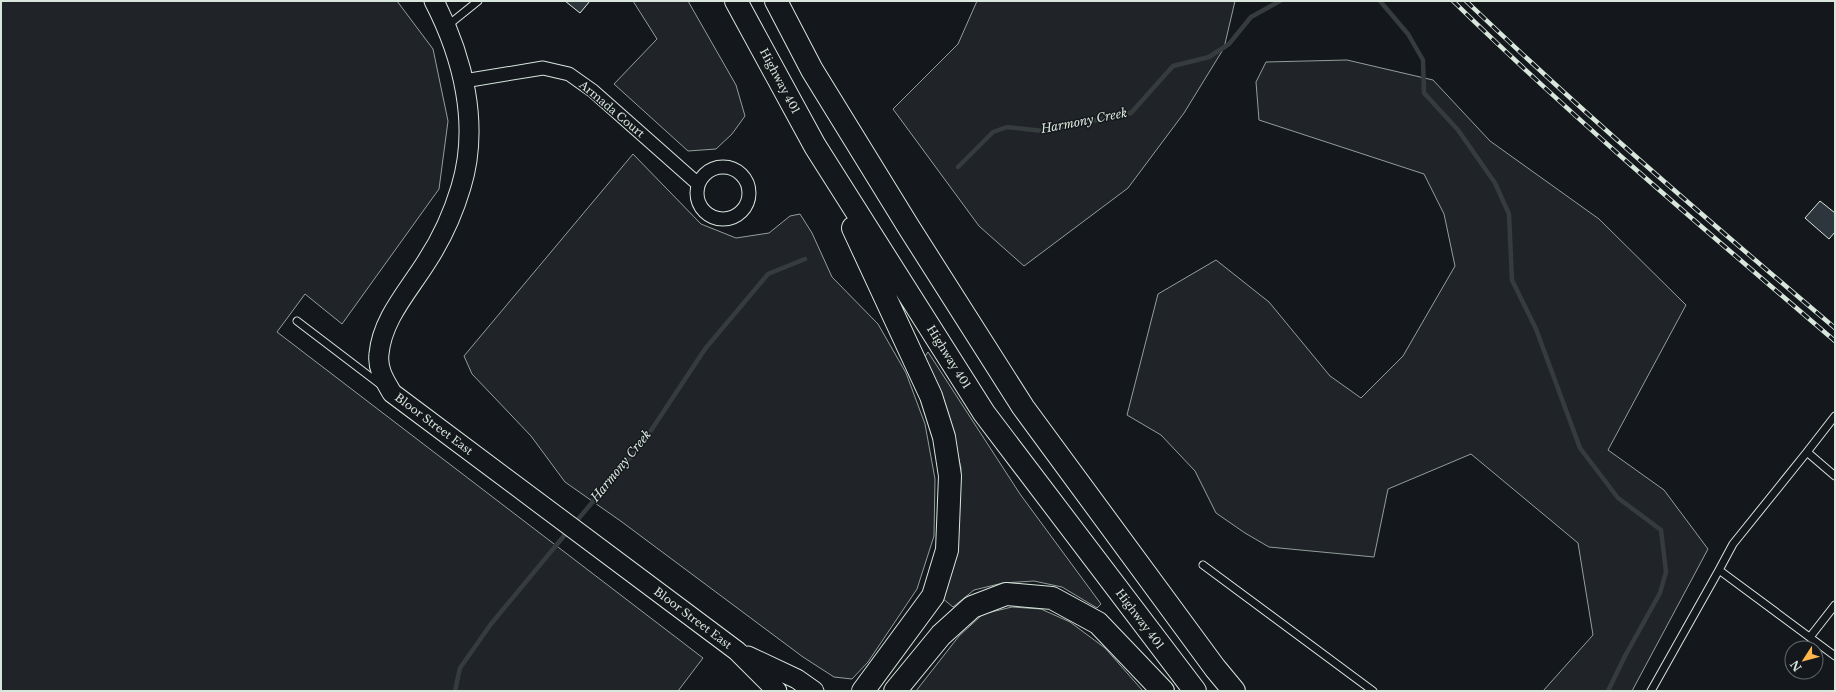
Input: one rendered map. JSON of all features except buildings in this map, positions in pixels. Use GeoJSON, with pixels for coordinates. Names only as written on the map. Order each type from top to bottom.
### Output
{"type":"FeatureCollection","features":[{"type":"Feature","properties":{"kind":"highway","name":"Highway 401"},"geometry":{"type":"LineString","coordinates":[[736,1],[815,146],[984,413],[1195,691]]}},
{"type":"Feature","properties":{"kind":"highway"},"geometry":{"type":"LineString","coordinates":[[776,1],[812,70],[908,226],[1024,407],[1215,668],[1234,691]]}},
{"type":"Feature","properties":{"kind":"highway"},"geometry":{"type":"LineString","coordinates":[[815,146],[931,396],[944,437],[950,476],[947,550],[933,596],[863,691]]}},
{"type":"Feature","properties":{"kind":"highway"},"geometry":{"type":"LineString","coordinates":[[895,691],[941,635],[972,607],[1006,594],[1052,598],[1098,623],[1163,691]]}},
{"type":"Feature","properties":{"kind":"main road","name":"Bloor Street East"},"geometry":{"type":"LineString","coordinates":[[434,1],[447,26],[457,51],[464,81],[469,140],[467,162],[461,187],[451,217],[440,240],[392,315],[383,335],[378,355],[381,374],[392,393],[737,651],[777,691]]}},
{"type":"Feature","properties":{"kind":"main road","name":"Bloor Street East"},"geometry":{"type":"LineString","coordinates":[[737,651],[798,679],[814,691]]}},
{"type":"Feature","properties":{"kind":"street","name":"Armada Court"},"geometry":{"type":"LineString","coordinates":[[464,81],[544,68],[569,74],[593,91],[698,184]]}},
{"type":"Feature","properties":{"kind":"lane"},"geometry":{"type":"LineString","coordinates":[[447,26],[478,1]]}},
{"type":"Feature","properties":{"kind":"lane"},"geometry":{"type":"LineString","coordinates":[[296,321],[392,393]]}},
{"type":"Feature","properties":{"kind":"lane"},"geometry":{"type":"LineString","coordinates":[[1651,691],[1733,544],[1835,416]]}},
{"type":"Feature","properties":{"kind":"lane"},"geometry":{"type":"LineString","coordinates":[[1807,452],[1835,476]]}},
{"type":"Feature","properties":{"kind":"lane"},"geometry":{"type":"LineString","coordinates":[[1203,565],[1373,691]]}},
{"type":"Feature","properties":{"kind":"lane"},"geometry":{"type":"LineString","coordinates":[[1719,570],[1835,656]]}},
{"type":"Feature","properties":{"kind":"lane"},"geometry":{"type":"LineString","coordinates":[[1810,637],[1835,605]]}},
{"type":"Feature","properties":{"kind":"shaded area"},"geometry":{"type":"Polygon","coordinates":[[[1,1],[397,1],[433,49],[448,121],[439,189],[342,324],[305,294],[277,332],[703,658],[678,691],[1,691],[1,1]]]}},
{"type":"Feature","properties":{"kind":"shaded area"},"geometry":{"type":"Polygon","coordinates":[[[633,1],[688,1],[736,85],[745,116],[732,134],[716,149],[688,151],[614,84],[657,39],[633,1]]]}},
{"type":"Feature","properties":{"kind":"shaded area"},"geometry":{"type":"Polygon","coordinates":[[[977,1],[1235,1],[1224,48],[1184,113],[1128,188],[1024,266],[979,226],[893,109],[958,44],[977,1]]]}},
{"type":"Feature","properties":{"kind":"shaded area"},"geometry":{"type":"Polygon","coordinates":[[[1347,60],[1433,80],[1490,141],[1599,219],[1686,305],[1608,450],[1664,490],[1708,549],[1632,691],[1543,691],[1593,635],[1578,543],[1471,454],[1388,489],[1374,557],[1269,547],[1216,513],[1195,471],[1161,435],[1127,415],[1158,294],[1216,260],[1269,302],[1330,376],[1361,398],[1403,356],[1455,266],[1444,214],[1424,174],[1259,120],[1256,82],[1266,62],[1347,60]]]}},
{"type":"Feature","properties":{"kind":"shaded area"},"geometry":{"type":"Polygon","coordinates":[[[633,154],[701,224],[736,238],[769,233],[790,216],[800,214],[812,233],[832,277],[878,324],[906,373],[925,424],[935,479],[934,536],[917,589],[868,662],[852,679],[834,677],[803,657],[622,522],[565,482],[531,436],[472,374],[464,356],[633,154]]]}},
{"type":"Feature","properties":{"kind":"shaded area"},"geometry":{"type":"Polygon","coordinates":[[[928,352],[1020,494],[1101,604],[1097,608],[1062,587],[1034,581],[1003,583],[974,590],[953,607],[942,598],[959,525],[961,468],[949,417],[924,358],[928,352]]]}},
{"type":"Feature","properties":{"kind":"shaded area"},"geometry":{"type":"Polygon","coordinates":[[[1012,607],[1041,609],[1070,622],[1105,648],[1143,691],[916,691],[959,636],[983,614],[1012,607]]]}},
{"type":"Feature","properties":{"kind":"waterway","name":"Harmony Creek"},"geometry":{"type":"LineString","coordinates":[[958,167],[993,132],[1007,127],[1043,131],[1131,113],[1173,66],[1209,57],[1229,44],[1251,17],[1280,1]]}},
{"type":"Feature","properties":{"kind":"waterway"},"geometry":{"type":"LineString","coordinates":[[1380,1],[1408,34],[1423,60],[1424,93],[1458,130],[1495,183],[1509,214],[1512,280],[1536,329],[1580,448],[1618,498],[1661,530],[1666,572],[1660,593],[1625,656],[1608,691]]}},
{"type":"Feature","properties":{"kind":"waterway","name":"Harmony Creek"},"geometry":{"type":"LineString","coordinates":[[574,524],[644,441],[705,349],[768,274],[805,259]]}},
{"type":"Feature","properties":{"kind":"waterway","name":"Harmony Creek"},"geometry":{"type":"LineString","coordinates":[[455,691],[460,668],[491,624],[568,531]]}},
{"type":"Feature","properties":{"kind":"railway"},"geometry":{"type":"LineString","coordinates":[[1453,1],[1593,132],[1835,341]]}},
{"type":"Feature","properties":{"kind":"railway"},"geometry":{"type":"LineString","coordinates":[[1466,1],[1602,127],[1835,328]]}}]}
